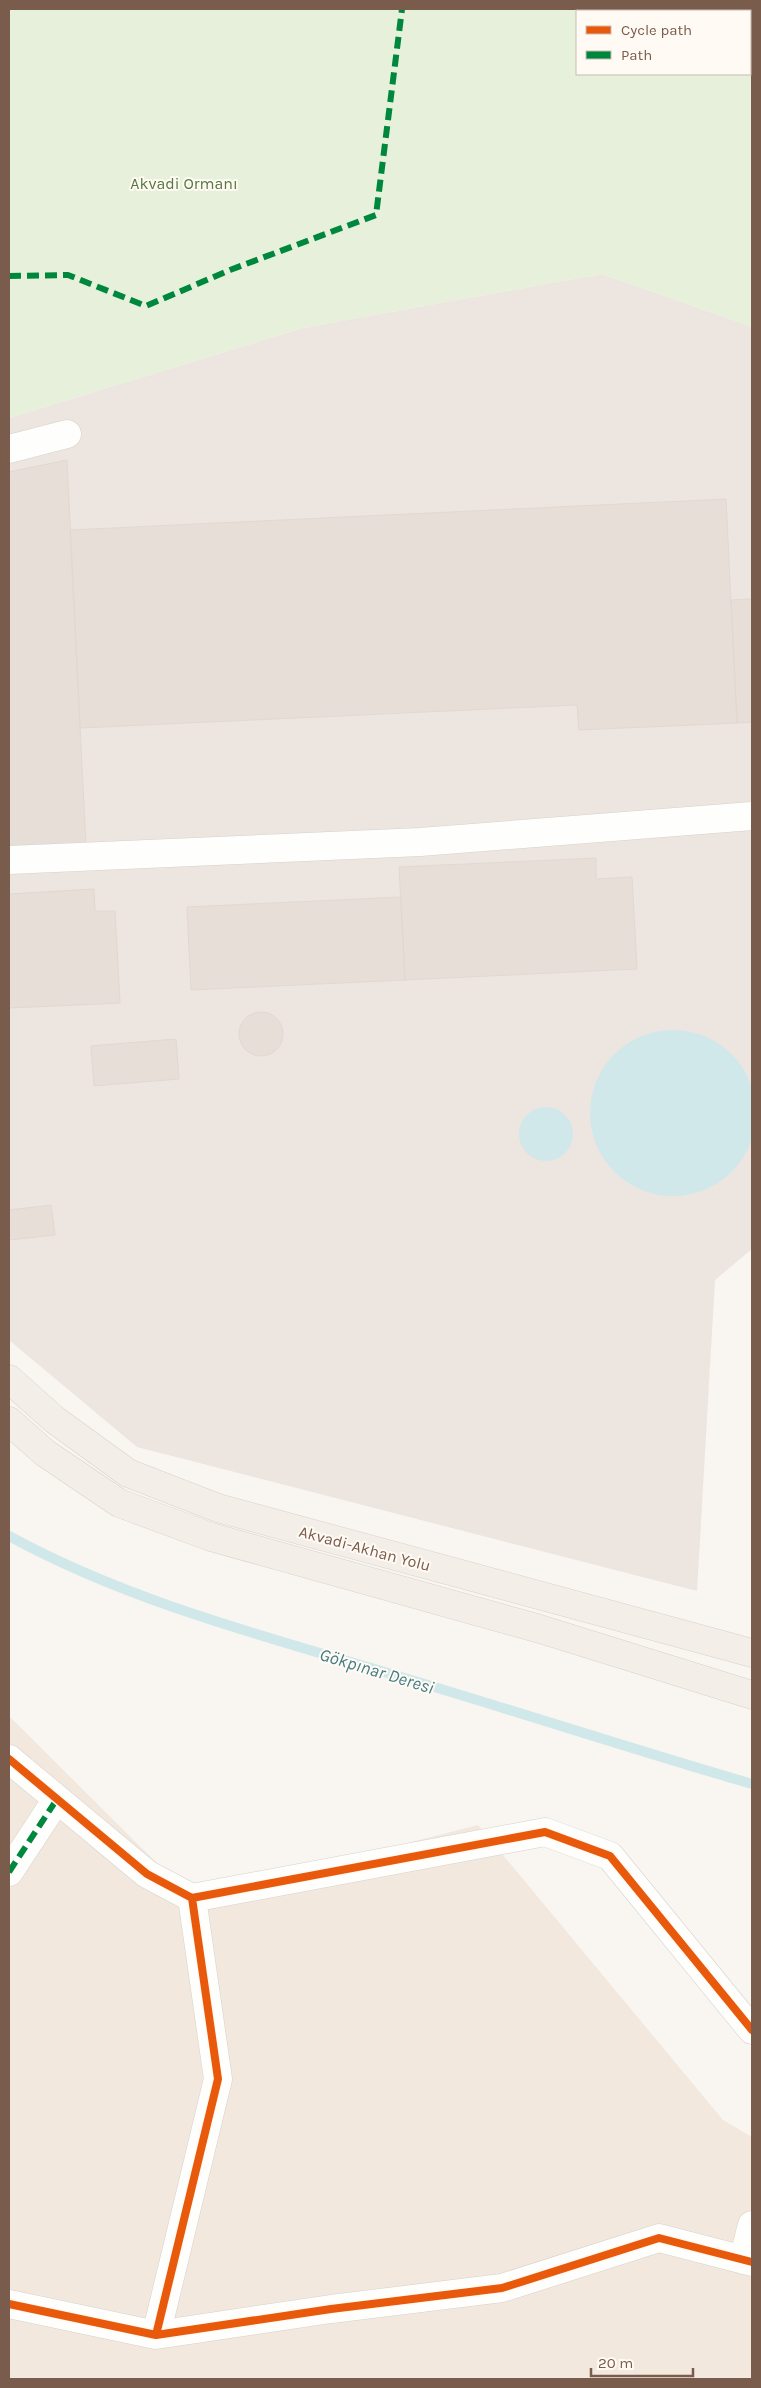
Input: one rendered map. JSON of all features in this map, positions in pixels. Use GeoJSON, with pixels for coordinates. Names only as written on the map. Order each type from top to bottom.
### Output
{"type":"FeatureCollection","features":[{"type":"Feature","properties":{"kind":"main road","name":"Akvadi-Akhan Yolu"},"geometry":{"type":"LineString","coordinates":[[9,1379],[55,1420],[128,1473],[218,1508],[752,1653]]}},
{"type":"Feature","properties":{"kind":"main road","name":"Akvadi-Akhan Yolu"},"geometry":{"type":"LineString","coordinates":[[9,1421],[45,1453],[119,1503],[211,1537],[540,1630],[752,1695]]}},
{"type":"Feature","properties":{"kind":"street"},"geometry":{"type":"LineString","coordinates":[[9,449],[67,434]]}},
{"type":"Feature","properties":{"kind":"street"},"geometry":{"type":"LineString","coordinates":[[9,860],[420,842],[752,816]]}},
{"type":"Feature","properties":{"kind":"street"},"geometry":{"type":"LineString","coordinates":[[9,1759],[147,1874],[192,1898],[546,1832],[610,1856],[752,2030]]}},
{"type":"Feature","properties":{"kind":"street"},"geometry":{"type":"LineString","coordinates":[[9,1872],[57,1799]]}},
{"type":"Feature","properties":{"kind":"street"},"geometry":{"type":"LineString","coordinates":[[156,2335],[218,2079],[192,1898]]}},
{"type":"Feature","properties":{"kind":"street"},"geometry":{"type":"LineString","coordinates":[[9,2304],[156,2335],[331,2309],[502,2288],[658,2238],[748,2261],[752,2225]]}},
{"type":"Feature","properties":{"kind":"shaded area"},"geometry":{"type":"Polygon","coordinates":[[[602,274],[752,327],[752,1249],[715,1280],[697,1591],[137,1447],[9,1340],[9,418],[303,328],[602,274]]]}},
{"type":"Feature","properties":{"kind":"shaded area"},"geometry":{"type":"Polygon","coordinates":[[[9,1716],[192,1898],[478,1825],[723,2120],[752,2137],[752,2379],[9,2379],[9,1716]]]}},
{"type":"Feature","properties":{"kind":"green space","name":"Akvadi Ormanı"},"geometry":{"type":"Polygon","coordinates":[[[9,9],[752,9],[752,327],[602,274],[303,328],[9,418],[9,9]]]}},
{"type":"Feature","properties":{"kind":"water"},"geometry":{"type":"Polygon","coordinates":[[[681,1030],[705,1036],[732,1054],[750,1081],[756,1113],[750,1145],[732,1172],[719,1182],[697,1193],[665,1196],[641,1190],[620,1177],[609,1166],[593,1137],[590,1105],[596,1081],[609,1060],[620,1049],[649,1033],[681,1030]]]}},
{"type":"Feature","properties":{"kind":"water"},"geometry":{"type":"Polygon","coordinates":[[[546,1107],[556,1109],[565,1115],[571,1124],[573,1134],[571,1144],[565,1153],[556,1159],[546,1161],[536,1159],[527,1153],[521,1144],[519,1134],[521,1124],[527,1115],[536,1109],[546,1107]]]}},
{"type":"Feature","properties":{"kind":"building"},"geometry":{"type":"Polygon","coordinates":[[[67,460],[86,847],[9,850],[9,472],[67,460]]]}},
{"type":"Feature","properties":{"kind":"building"},"geometry":{"type":"Polygon","coordinates":[[[726,499],[737,723],[579,730],[577,705],[80,728],[70,530],[726,499]]]}},
{"type":"Feature","properties":{"kind":"building"},"geometry":{"type":"Polygon","coordinates":[[[752,599],[752,722],[737,723],[731,600],[752,599]]]}},
{"type":"Feature","properties":{"kind":"building"},"geometry":{"type":"Polygon","coordinates":[[[596,858],[596,879],[632,877],[637,969],[405,980],[399,867],[596,858]]]}},
{"type":"Feature","properties":{"kind":"building"},"geometry":{"type":"Polygon","coordinates":[[[94,889],[95,911],[115,911],[120,1003],[9,1008],[9,894],[94,889]]]}},
{"type":"Feature","properties":{"kind":"building"},"geometry":{"type":"Polygon","coordinates":[[[401,897],[405,980],[191,990],[187,907],[401,897]]]}},
{"type":"Feature","properties":{"kind":"building"},"geometry":{"type":"Polygon","coordinates":[[[265,1012],[277,1018],[282,1025],[282,1043],[277,1050],[270,1055],[257,1056],[249,1053],[242,1046],[239,1030],[242,1022],[249,1015],[265,1012]]]}},
{"type":"Feature","properties":{"kind":"building"},"geometry":{"type":"Polygon","coordinates":[[[176,1039],[179,1079],[94,1086],[91,1046],[176,1039]]]}},
{"type":"Feature","properties":{"kind":"building"},"geometry":{"type":"Polygon","coordinates":[[[51,1205],[55,1235],[9,1240],[9,1210],[51,1205]]]}},
{"type":"Feature","properties":{"kind":"waterway","name":"Gökpınar Deresi"},"geometry":{"type":"LineString","coordinates":[[9,1536],[103,1581],[201,1617],[752,1784]]}},
{"type":"Feature","properties":{"kind":"marked path"},"geometry":{"type":"LineString","coordinates":[[9,276],[68,275],[146,306],[230,270],[376,215],[402,9]]}},
{"type":"Feature","properties":{"kind":"marked path"},"geometry":{"type":"LineString","coordinates":[[9,1872],[57,1799]]}},
{"type":"Feature","properties":{"kind":"cycle path"},"geometry":{"type":"LineString","coordinates":[[9,1759],[147,1874],[192,1898],[218,2079],[156,2335]]}},
{"type":"Feature","properties":{"kind":"cycle path"},"geometry":{"type":"LineString","coordinates":[[192,1898],[545,1832],[610,1856],[752,2030]]}},
{"type":"Feature","properties":{"kind":"cycle path"},"geometry":{"type":"LineString","coordinates":[[9,2304],[156,2335],[331,2309],[502,2288],[659,2238],[752,2262]]}}]}
